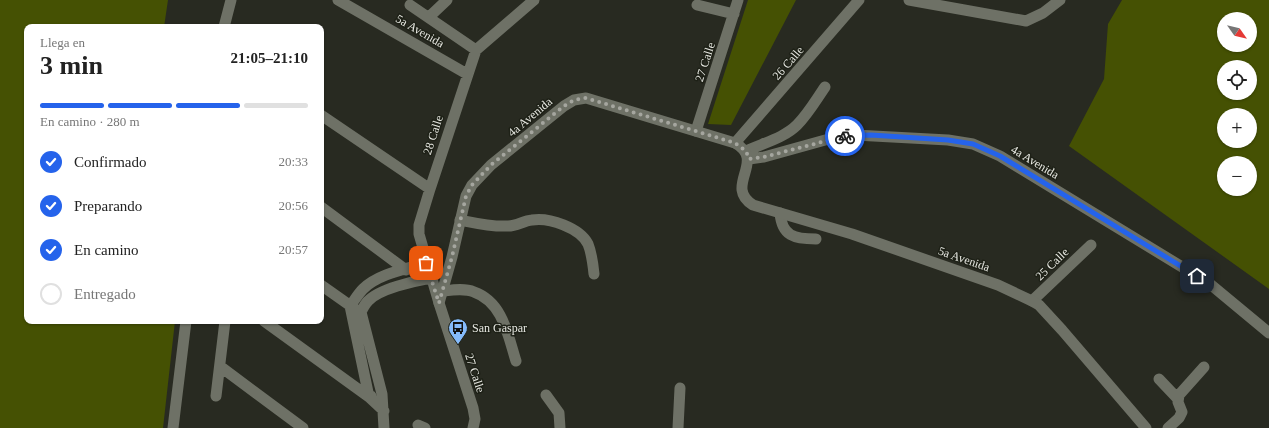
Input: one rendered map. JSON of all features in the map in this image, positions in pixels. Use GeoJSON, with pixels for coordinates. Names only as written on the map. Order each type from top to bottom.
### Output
{"type":"FeatureCollection","features":[{"type":"Feature","properties":{"kind":"street"},"geometry":{"type":"LineString","coordinates":[[225,24],[231,0]]}},
{"type":"Feature","properties":{"kind":"street","name":"5a Avenida"},"geometry":{"type":"LineString","coordinates":[[338,0],[467,74]]}},
{"type":"Feature","properties":{"kind":"street"},"geometry":{"type":"LineString","coordinates":[[429,17],[447,0]]}},
{"type":"Feature","properties":{"kind":"street","name":"28 Calle"},"geometry":{"type":"LineString","coordinates":[[439,303],[426,263],[419,234],[419,224],[476,50],[534,0]]}},
{"type":"Feature","properties":{"kind":"street","name":"27 Calle"},"geometry":{"type":"LineString","coordinates":[[696,131],[738,0]]}},
{"type":"Feature","properties":{"kind":"street","name":"26 Calle"},"geometry":{"type":"LineString","coordinates":[[735,143],[859,0]]}},
{"type":"Feature","properties":{"kind":"street"},"geometry":{"type":"LineString","coordinates":[[909,0],[1026,21],[1043,13],[1060,0]]}},
{"type":"Feature","properties":{"kind":"street"},"geometry":{"type":"LineString","coordinates":[[410,5],[476,50]]}},
{"type":"Feature","properties":{"kind":"street"},"geometry":{"type":"LineString","coordinates":[[697,5],[718,5],[734,14]]}},
{"type":"Feature","properties":{"kind":"street"},"geometry":{"type":"LineString","coordinates":[[748,155],[796,126],[814,104],[824,87]]}},
{"type":"Feature","properties":{"kind":"street","name":"4a Avenida"},"geometry":{"type":"LineString","coordinates":[[439,303],[466,196],[478,178],[491,165],[564,106],[574,100],[586,98],[735,143],[748,155],[764,157],[836,137],[855,134],[940,139],[973,144],[1000,156],[1210,284],[1269,333]]}},
{"type":"Feature","properties":{"kind":"street"},"geometry":{"type":"LineString","coordinates":[[324,116],[430,189]]}},
{"type":"Feature","properties":{"kind":"street","name":"5a Avenida"},"geometry":{"type":"LineString","coordinates":[[748,155],[741,190],[746,200],[755,206],[852,234],[1006,288],[1039,305],[1146,428]]}},
{"type":"Feature","properties":{"kind":"street"},"geometry":{"type":"LineString","coordinates":[[324,209],[406,270]]}},
{"type":"Feature","properties":{"kind":"street"},"geometry":{"type":"LineString","coordinates":[[780,212],[781,225],[787,234],[802,239],[816,239]]}},
{"type":"Feature","properties":{"kind":"street"},"geometry":{"type":"LineString","coordinates":[[460,220],[508,226],[519,225],[532,220],[547,221],[561,225],[577,232],[587,243],[594,274]]}},
{"type":"Feature","properties":{"kind":"street","name":"25 Calle"},"geometry":{"type":"LineString","coordinates":[[1032,301],[1091,245]]}},
{"type":"Feature","properties":{"kind":"street"},"geometry":{"type":"LineString","coordinates":[[369,397],[350,306],[363,288],[379,279],[426,263]]}},
{"type":"Feature","properties":{"kind":"street"},"geometry":{"type":"LineString","coordinates":[[384,428],[382,394],[361,312],[367,301],[373,296],[405,284],[431,278]]}},
{"type":"Feature","properties":{"kind":"street"},"geometry":{"type":"LineString","coordinates":[[324,287],[361,312]]}},
{"type":"Feature","properties":{"kind":"street"},"geometry":{"type":"LineString","coordinates":[[443,291],[473,291],[486,298],[497,309],[516,361]]}},
{"type":"Feature","properties":{"kind":"street","name":"27 Calle"},"geometry":{"type":"LineString","coordinates":[[439,303],[473,408],[475,418],[473,428]]}},
{"type":"Feature","properties":{"kind":"street"},"geometry":{"type":"LineString","coordinates":[[173,428],[186,324]]}},
{"type":"Feature","properties":{"kind":"street"},"geometry":{"type":"LineString","coordinates":[[216,396],[221,367],[225,324]]}},
{"type":"Feature","properties":{"kind":"street"},"geometry":{"type":"LineString","coordinates":[[268,324],[369,397],[384,411]]}},
{"type":"Feature","properties":{"kind":"street"},"geometry":{"type":"LineString","coordinates":[[221,367],[303,428]]}},
{"type":"Feature","properties":{"kind":"street"},"geometry":{"type":"LineString","coordinates":[[1177,398],[1204,367]]}},
{"type":"Feature","properties":{"kind":"street"},"geometry":{"type":"LineString","coordinates":[[1159,379],[1177,398],[1182,412],[1179,418],[1168,428]]}},
{"type":"Feature","properties":{"kind":"street"},"geometry":{"type":"LineString","coordinates":[[678,428],[680,388]]}},
{"type":"Feature","properties":{"kind":"street"},"geometry":{"type":"LineString","coordinates":[[369,397],[382,394]]}},
{"type":"Feature","properties":{"kind":"street"},"geometry":{"type":"LineString","coordinates":[[546,395],[559,413],[560,428]]}},
{"type":"Feature","properties":{"kind":"green space"},"geometry":{"type":"Polygon","coordinates":[[[0,0],[168,0],[164,24],[24,24],[24,324],[175,324],[163,428],[0,428],[0,0]]]}},
{"type":"Feature","properties":{"kind":"green space"},"geometry":{"type":"Polygon","coordinates":[[[748,0],[796,0],[731,125],[708,124],[748,0]]]}},
{"type":"Feature","properties":{"kind":"green space"},"geometry":{"type":"Polygon","coordinates":[[[1122,0],[1269,0],[1269,289],[1069,146],[1104,79],[1108,24],[1122,0]]]}},
{"type":"Feature","properties":{"kind":"way so far"},"geometry":{"type":"LineString","coordinates":[[426,263],[439,303],[452,257],[466,196],[472,185],[491,165],[564,106],[574,100],[586,98],[735,143],[746,151],[749,159],[764,157],[836,137],[845,136]]}},
{"type":"Feature","properties":{"kind":"place","name":"San Gaspar"},"geometry":{"type":"Point","coordinates":[458,345]}},
{"type":"Feature","properties":{"kind":"route"},"geometry":{"type":"LineString","coordinates":[[845,136],[855,134],[948,140],[973,144],[1000,156],[1197,276]]}}]}
